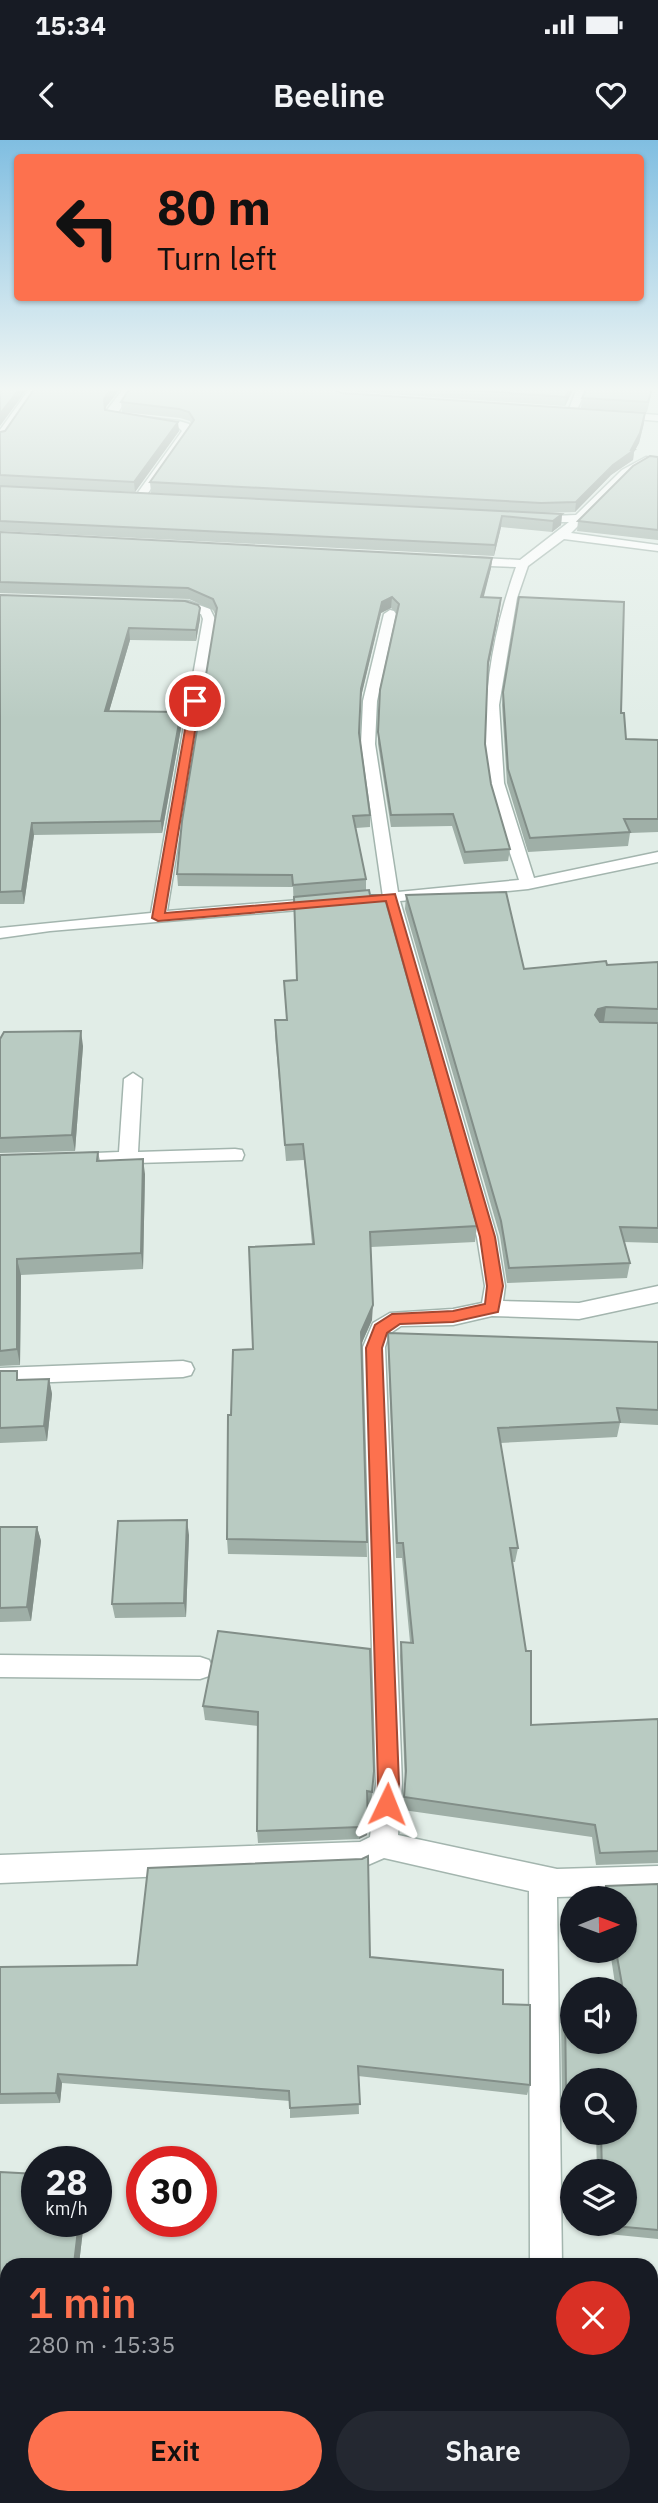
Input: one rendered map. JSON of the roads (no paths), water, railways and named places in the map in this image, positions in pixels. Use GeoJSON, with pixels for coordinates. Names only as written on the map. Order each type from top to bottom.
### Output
{"type":"FeatureCollection","features":[{"type":"Feature","properties":{"kind":"street"},"geometry":{"type":"LineString","coordinates":[[528,884],[496,783],[492,705],[511,598],[523,564],[562,535],[598,498]]}},
{"type":"Feature","properties":{"kind":"street"},"geometry":{"type":"LineString","coordinates":[[516,518],[578,517]]}},
{"type":"Feature","properties":{"kind":"street"},"geometry":{"type":"LineString","coordinates":[[562,535],[658,548]]}},
{"type":"Feature","properties":{"kind":"street"},"geometry":{"type":"LineString","coordinates":[[454,561],[523,564]]}},
{"type":"Feature","properties":{"kind":"street"},"geometry":{"type":"LineString","coordinates":[[158,918],[209,619],[206,612],[188,605],[161,604]]}},
{"type":"Feature","properties":{"kind":"street"},"geometry":{"type":"LineString","coordinates":[[390,614],[370,701],[368,744],[384,897],[487,1237],[495,1286],[492,1308]]}},
{"type":"Feature","properties":{"kind":"street"},"geometry":{"type":"LineString","coordinates":[[384,897],[528,884],[658,857]]}},
{"type":"Feature","properties":{"kind":"street"},"geometry":{"type":"LineString","coordinates":[[0,933],[50,926],[336,902]]}},
{"type":"Feature","properties":{"kind":"street"},"geometry":{"type":"LineString","coordinates":[[128,1158],[133,1079]]}},
{"type":"Feature","properties":{"kind":"street"},"geometry":{"type":"LineString","coordinates":[[51,1160],[235,1155]]}},
{"type":"Feature","properties":{"kind":"street"},"geometry":{"type":"LineString","coordinates":[[383,1845],[388,1784],[374,1348],[380,1329],[397,1318],[453,1317],[492,1308],[579,1311],[658,1294]]}},
{"type":"Feature","properties":{"kind":"street"},"geometry":{"type":"LineString","coordinates":[[0,1376],[183,1369]]}},
{"type":"Feature","properties":{"kind":"street"},"geometry":{"type":"LineString","coordinates":[[0,1666],[200,1668]]}},
{"type":"Feature","properties":{"kind":"street"},"geometry":{"type":"LineString","coordinates":[[0,1869],[361,1855],[383,1845],[557,1883],[658,1880]]}},
{"type":"Feature","properties":{"kind":"street"},"geometry":{"type":"LineString","coordinates":[[543,1880],[546,2258]]}}]}
